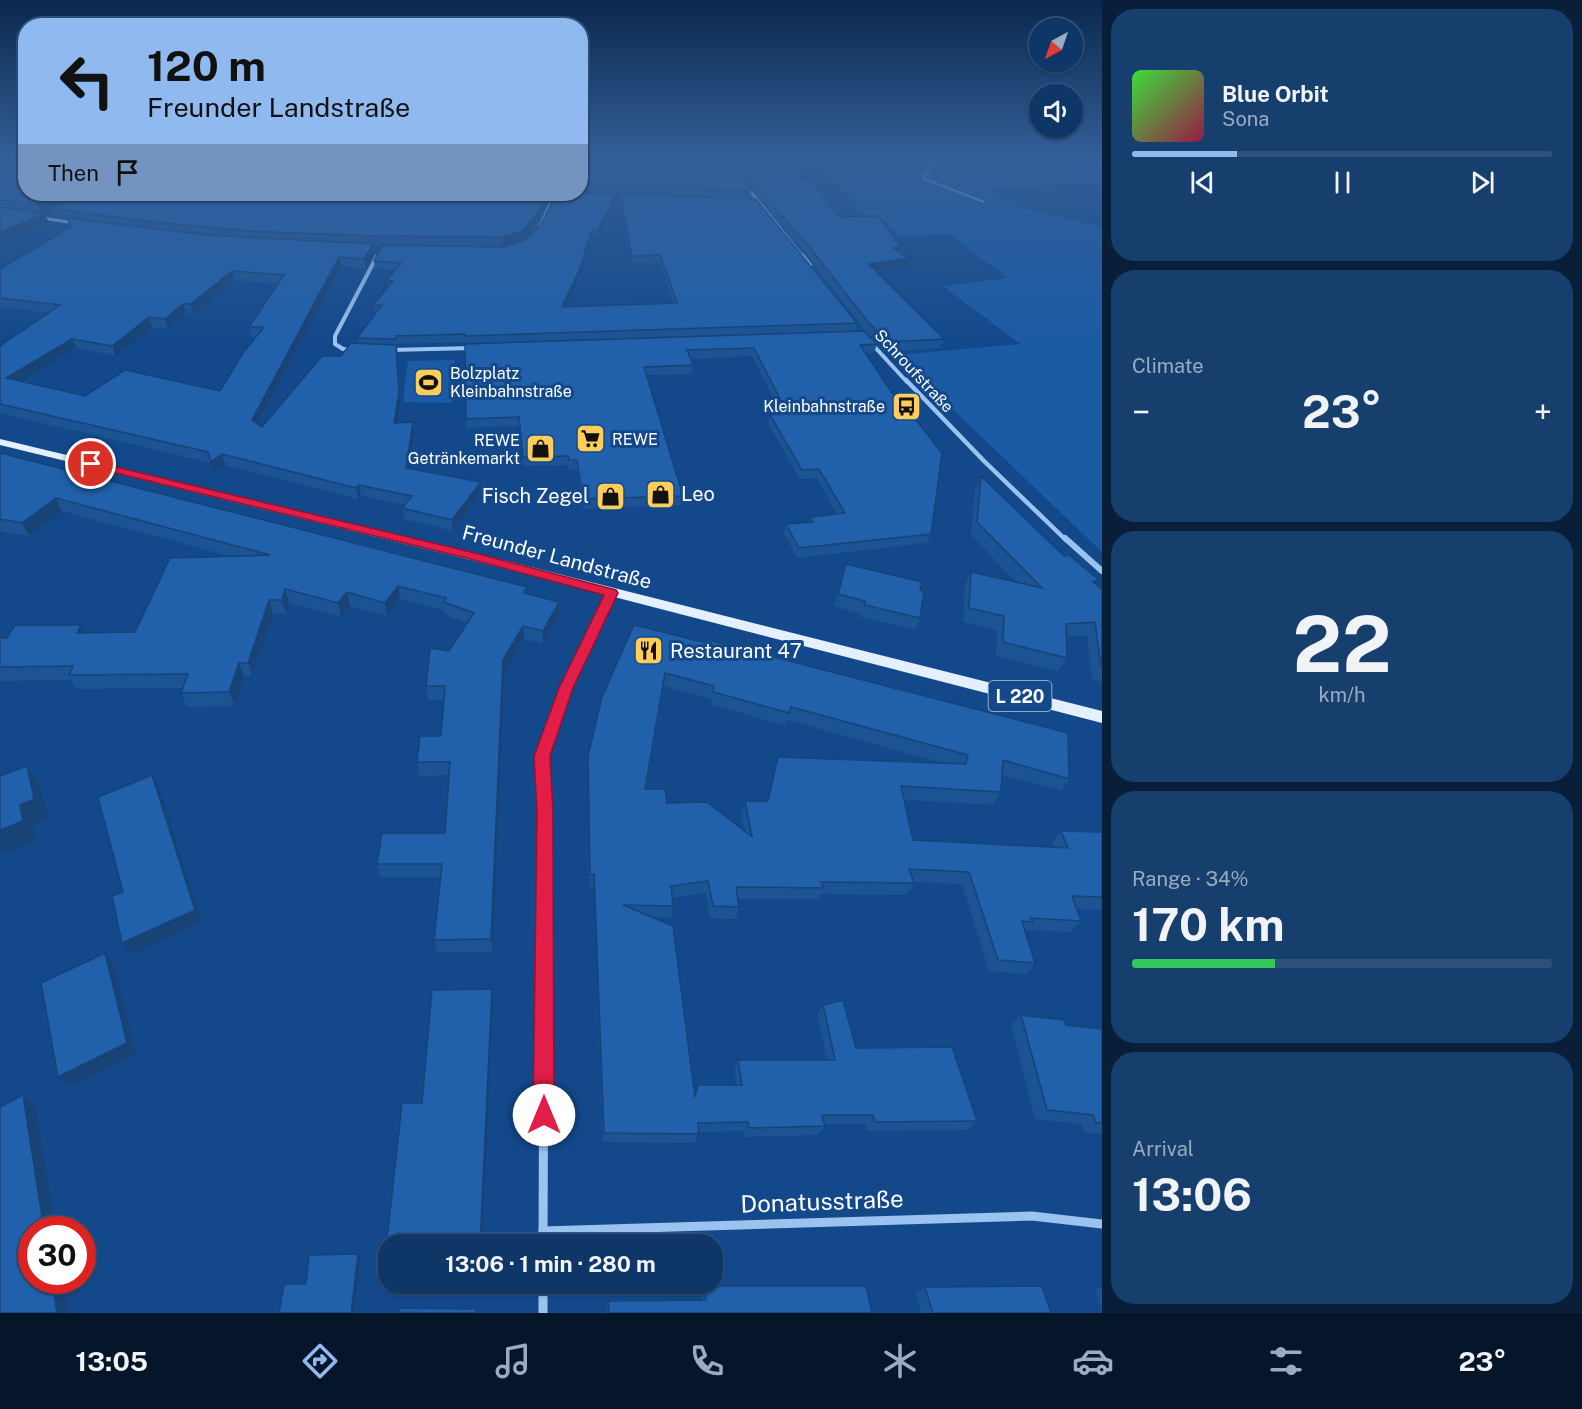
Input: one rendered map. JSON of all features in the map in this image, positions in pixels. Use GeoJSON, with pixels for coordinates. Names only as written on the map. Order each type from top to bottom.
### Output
{"type":"FeatureCollection","features":[{"type":"Feature","properties":{"kind":"main road","name":"Freunder Landstraße"},"geometry":{"type":"LineString","coordinates":[[0,442],[418,543],[1102,717]]}},
{"type":"Feature","properties":{"kind":"street"},"geometry":{"type":"LineString","coordinates":[[49,219],[80,224]]}},
{"type":"Feature","properties":{"kind":"street"},"geometry":{"type":"LineString","coordinates":[[535,238],[543,219]]}},
{"type":"Feature","properties":{"kind":"street"},"geometry":{"type":"LineString","coordinates":[[773,219],[813,270]]}},
{"type":"Feature","properties":{"kind":"street"},"geometry":{"type":"LineString","coordinates":[[360,351],[343,349],[335,344],[335,336],[380,250]]}},
{"type":"Feature","properties":{"kind":"street","name":"Schroufstraße"},"geometry":{"type":"LineString","coordinates":[[871,343],[981,458],[1061,536],[1102,571]]}},
{"type":"Feature","properties":{"kind":"street"},"geometry":{"type":"LineString","coordinates":[[383,350],[478,347]]}},
{"type":"Feature","properties":{"kind":"street"},"geometry":{"type":"LineString","coordinates":[[543,1231],[545,812],[542,756],[566,688],[612,593]]}},
{"type":"Feature","properties":{"kind":"street","name":"Donatusstraße"},"geometry":{"type":"LineString","coordinates":[[543,1231],[1032,1216],[1102,1224]]}},
{"type":"Feature","properties":{"kind":"street"},"geometry":{"type":"LineString","coordinates":[[543,1294],[543,1313]]}},
{"type":"Feature","properties":{"kind":"shaded area"},"geometry":{"type":"Polygon","coordinates":[[[869,219],[1070,219],[1102,227],[1102,552],[896,355],[1020,344],[943,286],[1008,278],[949,234],[899,236],[885,221],[872,222],[869,219]]]}},
{"type":"Feature","properties":{"kind":"shaded area","name":"Bolzplatz Kleinbahnstraße"},"geometry":{"type":"Polygon","coordinates":[[[455,360],[452,403],[403,402],[408,361],[455,360]]]}},
{"type":"Feature","properties":{"kind":"building"},"geometry":{"type":"Polygon","coordinates":[[[0,219],[32,219],[0,232],[0,219]]]}},
{"type":"Feature","properties":{"kind":"building"},"geometry":{"type":"Polygon","coordinates":[[[68,219],[206,235],[373,244],[364,259],[339,257],[252,420],[262,427],[322,356],[341,356],[351,343],[396,345],[399,392],[394,423],[413,422],[406,468],[481,482],[452,520],[402,508],[412,496],[359,485],[356,488],[222,454],[211,462],[208,452],[0,404],[0,346],[60,305],[0,298],[0,269],[71,227],[68,219]],[[232,271],[191,304],[183,304],[165,319],[149,317],[112,346],[72,339],[6,378],[85,396],[125,370],[220,391],[243,353],[264,327],[249,327],[284,275],[232,271]]]}},
{"type":"Feature","properties":{"kind":"building"},"geometry":{"type":"Polygon","coordinates":[[[132,219],[532,219],[522,231],[502,237],[376,236],[249,231],[132,219]]]}},
{"type":"Feature","properties":{"kind":"building"},"geometry":{"type":"Polygon","coordinates":[[[543,219],[603,219],[598,230],[592,230],[580,268],[562,307],[677,303],[660,255],[632,256],[625,219],[773,219],[857,323],[465,336],[465,334],[396,336],[396,339],[357,338],[382,305],[373,305],[393,281],[387,280],[401,263],[374,261],[382,245],[503,247],[526,239],[540,226],[543,219]]]}},
{"type":"Feature","properties":{"kind":"building"},"geometry":{"type":"Polygon","coordinates":[[[785,219],[880,219],[901,247],[893,248],[909,258],[869,264],[944,339],[888,342],[869,323],[785,219]]]}},
{"type":"Feature","properties":{"kind":"building"},"geometry":{"type":"Polygon","coordinates":[[[864,331],[877,344],[860,345],[898,402],[901,401],[942,453],[931,534],[799,548],[786,524],[813,522],[810,517],[845,513],[819,469],[802,470],[770,415],[788,414],[754,348],[687,350],[693,365],[644,367],[683,496],[583,499],[577,460],[569,460],[568,456],[523,457],[519,417],[466,419],[465,344],[864,331]]]}},
{"type":"Feature","properties":{"kind":"building"},"geometry":{"type":"Polygon","coordinates":[[[0,453],[527,587],[524,593],[559,602],[543,631],[523,626],[503,660],[491,939],[434,940],[442,864],[377,864],[382,833],[445,833],[450,762],[417,762],[420,736],[441,736],[445,686],[426,686],[430,648],[449,651],[474,613],[444,602],[446,598],[398,586],[385,603],[347,592],[338,603],[285,589],[282,600],[269,600],[248,663],[239,663],[229,692],[181,693],[188,674],[69,675],[73,666],[0,667],[0,638],[7,638],[15,625],[81,625],[77,633],[135,632],[170,558],[270,555],[56,498],[22,523],[0,519],[0,453]]]}},
{"type":"Feature","properties":{"kind":"building"},"geometry":{"type":"Polygon","coordinates":[[[981,476],[1064,556],[1069,555],[1099,580],[1093,582],[1102,589],[1102,666],[1095,622],[1066,624],[1067,658],[1003,642],[1004,616],[969,608],[971,572],[1042,588],[977,522],[981,476]]]}},
{"type":"Feature","properties":{"kind":"building"},"geometry":{"type":"Polygon","coordinates":[[[846,564],[922,582],[920,590],[924,591],[920,618],[865,605],[865,601],[838,594],[846,564]]]}},
{"type":"Feature","properties":{"kind":"building"},"geometry":{"type":"Polygon","coordinates":[[[634,625],[711,644],[712,641],[1068,733],[1069,779],[1003,760],[1001,792],[901,786],[913,840],[1068,848],[1061,831],[1102,832],[1102,897],[1072,896],[1081,921],[1031,918],[1033,922],[1022,921],[1035,963],[998,960],[969,872],[909,869],[914,883],[821,882],[824,888],[736,887],[739,907],[713,906],[708,881],[671,886],[673,906],[623,905],[673,926],[695,1097],[698,1085],[742,1085],[738,1060],[835,1060],[823,1005],[843,1000],[856,1048],[952,1047],[977,1121],[875,1122],[873,1115],[822,1115],[825,1126],[749,1128],[748,1122],[698,1123],[699,1134],[604,1133],[594,874],[590,875],[588,756],[602,697],[634,625]],[[665,673],[645,789],[665,789],[667,803],[707,802],[752,837],[745,801],[768,801],[778,757],[966,764],[968,755],[791,707],[789,713],[713,692],[714,686],[665,673]]]}},
{"type":"Feature","properties":{"kind":"building"},"geometry":{"type":"Polygon","coordinates":[[[27,766],[34,799],[20,805],[23,821],[0,830],[0,776],[27,766]]]}},
{"type":"Feature","properties":{"kind":"building"},"geometry":{"type":"Polygon","coordinates":[[[152,775],[195,910],[122,943],[112,896],[123,892],[98,797],[152,775]]]}},
{"type":"Feature","properties":{"kind":"building"},"geometry":{"type":"Polygon","coordinates":[[[105,953],[127,1043],[58,1077],[41,983],[105,953]]]}},
{"type":"Feature","properties":{"kind":"building"},"geometry":{"type":"Polygon","coordinates":[[[492,989],[481,1234],[388,1234],[402,1103],[422,1103],[432,990],[492,989]]]}},
{"type":"Feature","properties":{"kind":"building"},"geometry":{"type":"Polygon","coordinates":[[[1021,1015],[1064,1020],[1066,1025],[1102,1029],[1102,1123],[1096,1123],[1093,1115],[1047,1110],[1021,1015]]]}},
{"type":"Feature","properties":{"kind":"building"},"geometry":{"type":"Polygon","coordinates":[[[23,1095],[42,1216],[18,1216],[18,1294],[54,1294],[57,1313],[0,1313],[0,1107],[23,1095]]]}},
{"type":"Feature","properties":{"kind":"building"},"geometry":{"type":"Polygon","coordinates":[[[358,1254],[351,1313],[279,1313],[284,1284],[306,1284],[309,1255],[358,1254]]]}},
{"type":"Feature","properties":{"kind":"building"},"geometry":{"type":"Polygon","coordinates":[[[723,1286],[866,1286],[872,1313],[609,1313],[608,1301],[706,1300],[706,1294],[723,1294],[723,1286]]]}},
{"type":"Feature","properties":{"kind":"building"},"geometry":{"type":"Polygon","coordinates":[[[1042,1286],[1051,1313],[933,1313],[925,1287],[1042,1286]]]}},
{"type":"Feature","properties":{"kind":"building"},"geometry":{"type":"Polygon","coordinates":[[[399,1308],[476,1309],[476,1313],[398,1313],[399,1308]]]}},
{"type":"Feature","properties":{"kind":"place","name":"Bolzplatz Kleinbahnstraße"},"geometry":{"type":"Point","coordinates":[429,382]}},
{"type":"Feature","properties":{"kind":"place","name":"Kleinbahnstraße"},"geometry":{"type":"Point","coordinates":[906,406]}},
{"type":"Feature","properties":{"kind":"place","name":"REWE"},"geometry":{"type":"Point","coordinates":[591,439]}},
{"type":"Feature","properties":{"kind":"place","name":"REWE Getränkemarkt"},"geometry":{"type":"Point","coordinates":[541,449]}},
{"type":"Feature","properties":{"kind":"place","name":"Leo"},"geometry":{"type":"Point","coordinates":[660,494]}},
{"type":"Feature","properties":{"kind":"place","name":"Fisch Zegel"},"geometry":{"type":"Point","coordinates":[610,496]}},
{"type":"Feature","properties":{"kind":"place","name":"Restaurant 47"},"geometry":{"type":"Point","coordinates":[649,651]}},
{"type":"Feature","properties":{"kind":"route"},"geometry":{"type":"LineString","coordinates":[[91,464],[350,526],[612,593],[566,688],[542,756],[545,812],[544,1115]]}}]}
